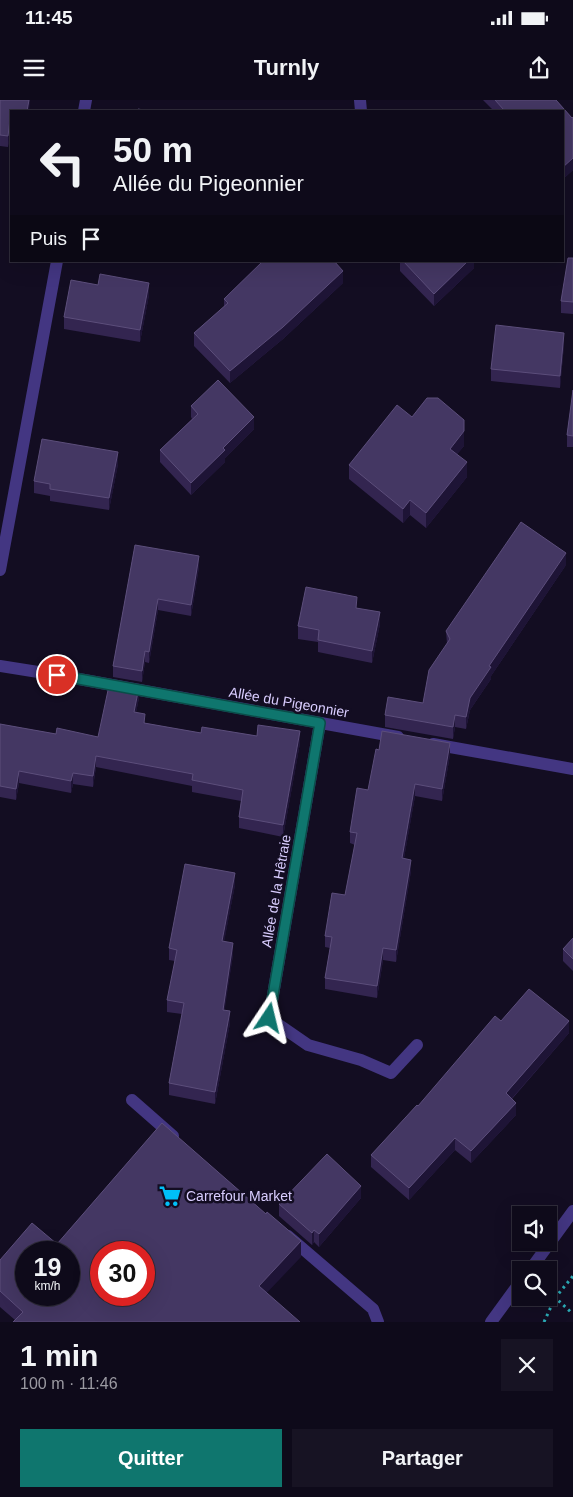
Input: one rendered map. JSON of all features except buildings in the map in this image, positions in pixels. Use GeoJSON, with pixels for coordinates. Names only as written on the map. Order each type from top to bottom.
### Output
{"type":"FeatureCollection","features":[{"type":"Feature","properties":{"kind":"street"},"geometry":{"type":"LineString","coordinates":[[0,570],[57,262]]}},
{"type":"Feature","properties":{"kind":"street","name":"Allée du Pigeonnier"},"geometry":{"type":"LineString","coordinates":[[0,666],[573,769]]}},
{"type":"Feature","properties":{"kind":"street","name":"Allée de la Hêtraie"},"geometry":{"type":"LineString","coordinates":[[320,723],[269,1018],[308,1045],[361,1060],[391,1073],[417,1045]]}},
{"type":"Feature","properties":{"kind":"street"},"geometry":{"type":"LineString","coordinates":[[132,1100],[184,1145]]}},
{"type":"Feature","properties":{"kind":"street"},"geometry":{"type":"LineString","coordinates":[[537,1261],[573,1211]]}},
{"type":"Feature","properties":{"kind":"street"},"geometry":{"type":"LineString","coordinates":[[282,1231],[373,1309],[378,1322]]}},
{"type":"Feature","properties":{"kind":"street"},"geometry":{"type":"LineString","coordinates":[[491,1322],[512,1293]]}},
{"type":"Feature","properties":{"kind":"path"},"geometry":{"type":"LineString","coordinates":[[557,1296],[573,1276]]}},
{"type":"Feature","properties":{"kind":"path"},"geometry":{"type":"LineString","coordinates":[[557,1300],[573,1314]]}},
{"type":"Feature","properties":{"kind":"path"},"geometry":{"type":"LineString","coordinates":[[544,1322],[551,1306]]}},
{"type":"Feature","properties":{"kind":"place","name":"Carrefour Market"},"geometry":{"type":"Point","coordinates":[170,1196]}},
{"type":"Feature","properties":{"kind":"route"},"geometry":{"type":"LineString","coordinates":[[57,675],[320,723],[269,1018]]}}]}
